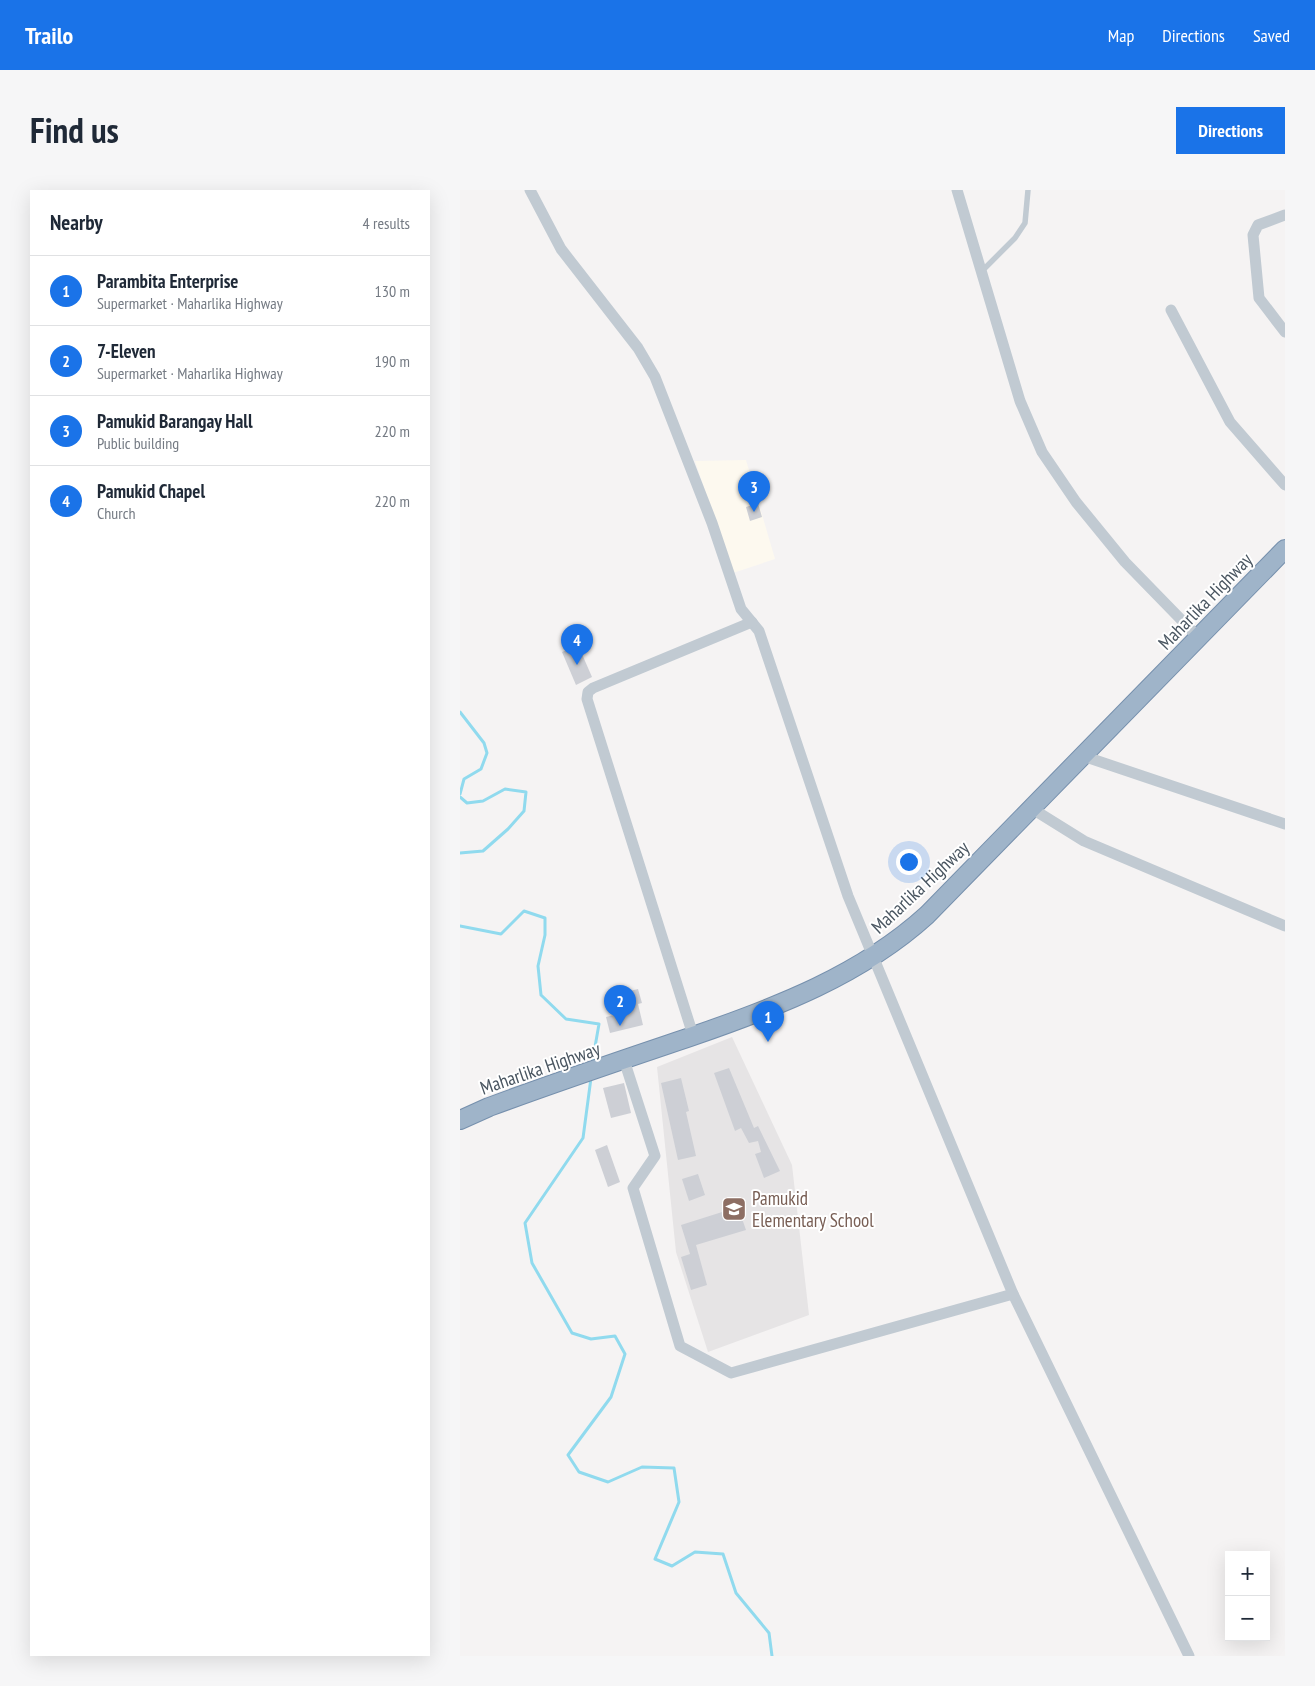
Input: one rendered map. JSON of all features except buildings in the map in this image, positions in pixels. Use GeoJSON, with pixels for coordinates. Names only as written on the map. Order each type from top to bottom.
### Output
{"type":"FeatureCollection","features":[{"type":"Feature","properties":{"kind":"highway","name":"Maharlika Highway"},"geometry":{"type":"LineString","coordinates":[[460,1120],[489,1107],[693,1036],[787,1000],[874,958],[927,915],[1285,549]]}},
{"type":"Feature","properties":{"kind":"street"},"geometry":{"type":"LineString","coordinates":[[530,190],[561,248],[638,348],[655,377],[712,523],[740,609],[759,631],[848,896],[1013,1294],[1189,1656]]}},
{"type":"Feature","properties":{"kind":"street"},"geometry":{"type":"LineString","coordinates":[[957,190],[1020,401],[1042,452],[1076,502],[1125,562],[1200,638]]}},
{"type":"Feature","properties":{"kind":"street"},"geometry":{"type":"LineString","coordinates":[[1285,215],[1258,225],[1252,235],[1259,298],[1285,332]]}},
{"type":"Feature","properties":{"kind":"street"},"geometry":{"type":"LineString","coordinates":[[1172,310],[1230,422],[1285,485]]}},
{"type":"Feature","properties":{"kind":"street"},"geometry":{"type":"LineString","coordinates":[[693,1036],[587,698],[588,692],[593,688],[752,622]]}},
{"type":"Feature","properties":{"kind":"street"},"geometry":{"type":"LineString","coordinates":[[1084,756],[1285,824]]}},
{"type":"Feature","properties":{"kind":"street"},"geometry":{"type":"LineString","coordinates":[[1030,808],[1084,841],[1285,926]]}},
{"type":"Feature","properties":{"kind":"street"},"geometry":{"type":"LineString","coordinates":[[624,1060],[655,1156],[634,1188],[680,1346],[731,1372],[1013,1294]]}},
{"type":"Feature","properties":{"kind":"lane"},"geometry":{"type":"LineString","coordinates":[[982,271],[1015,238],[1025,223],[1028,190]]}},
{"type":"Feature","properties":{"kind":"shaded area"},"geometry":{"type":"Polygon","coordinates":[[[746,460],[775,559],[733,573],[695,461],[746,460]]]}},
{"type":"Feature","properties":{"kind":"shaded area","name":"Pamukid Elementary School"},"geometry":{"type":"Polygon","coordinates":[[[732,1037],[792,1165],[809,1315],[708,1352],[676,1252],[657,1067],[732,1037]]]}},
{"type":"Feature","properties":{"kind":"waterway"},"geometry":{"type":"LineString","coordinates":[[460,712],[484,743],[487,753],[481,769],[464,779],[460,794]]}},
{"type":"Feature","properties":{"kind":"waterway"},"geometry":{"type":"LineString","coordinates":[[460,797],[467,803],[483,801],[505,789],[526,792],[524,811],[508,829],[483,851],[460,853]]}},
{"type":"Feature","properties":{"kind":"waterway"},"geometry":{"type":"LineString","coordinates":[[460,926],[501,934],[524,911],[545,918],[545,935],[538,966],[541,995],[566,1019],[599,1024],[592,1064]]}},
{"type":"Feature","properties":{"kind":"waterway"},"geometry":{"type":"LineString","coordinates":[[591,1078],[583,1138],[525,1223],[532,1263],[572,1333],[591,1339],[615,1336],[625,1354],[611,1397],[568,1455],[579,1472],[608,1482],[642,1467],[674,1468],[679,1502],[655,1559],[672,1566],[695,1552],[723,1554],[736,1593],[769,1633],[772,1656]]}},
{"type":"Feature","properties":{"kind":"place","name":"Pamukid Barangay Hall"},"geometry":{"type":"Point","coordinates":[754,512]}},
{"type":"Feature","properties":{"kind":"place","name":"Pamukid Chapel"},"geometry":{"type":"Point","coordinates":[577,665]}},
{"type":"Feature","properties":{"kind":"place","name":"7-Eleven"},"geometry":{"type":"Point","coordinates":[620,1026]}},
{"type":"Feature","properties":{"kind":"place","name":"Parambita Enterprise"},"geometry":{"type":"Point","coordinates":[768,1042]}},
{"type":"Feature","properties":{"kind":"place","name":"Pamukid Elementary School"},"geometry":{"type":"Point","coordinates":[734,1209]}}]}
